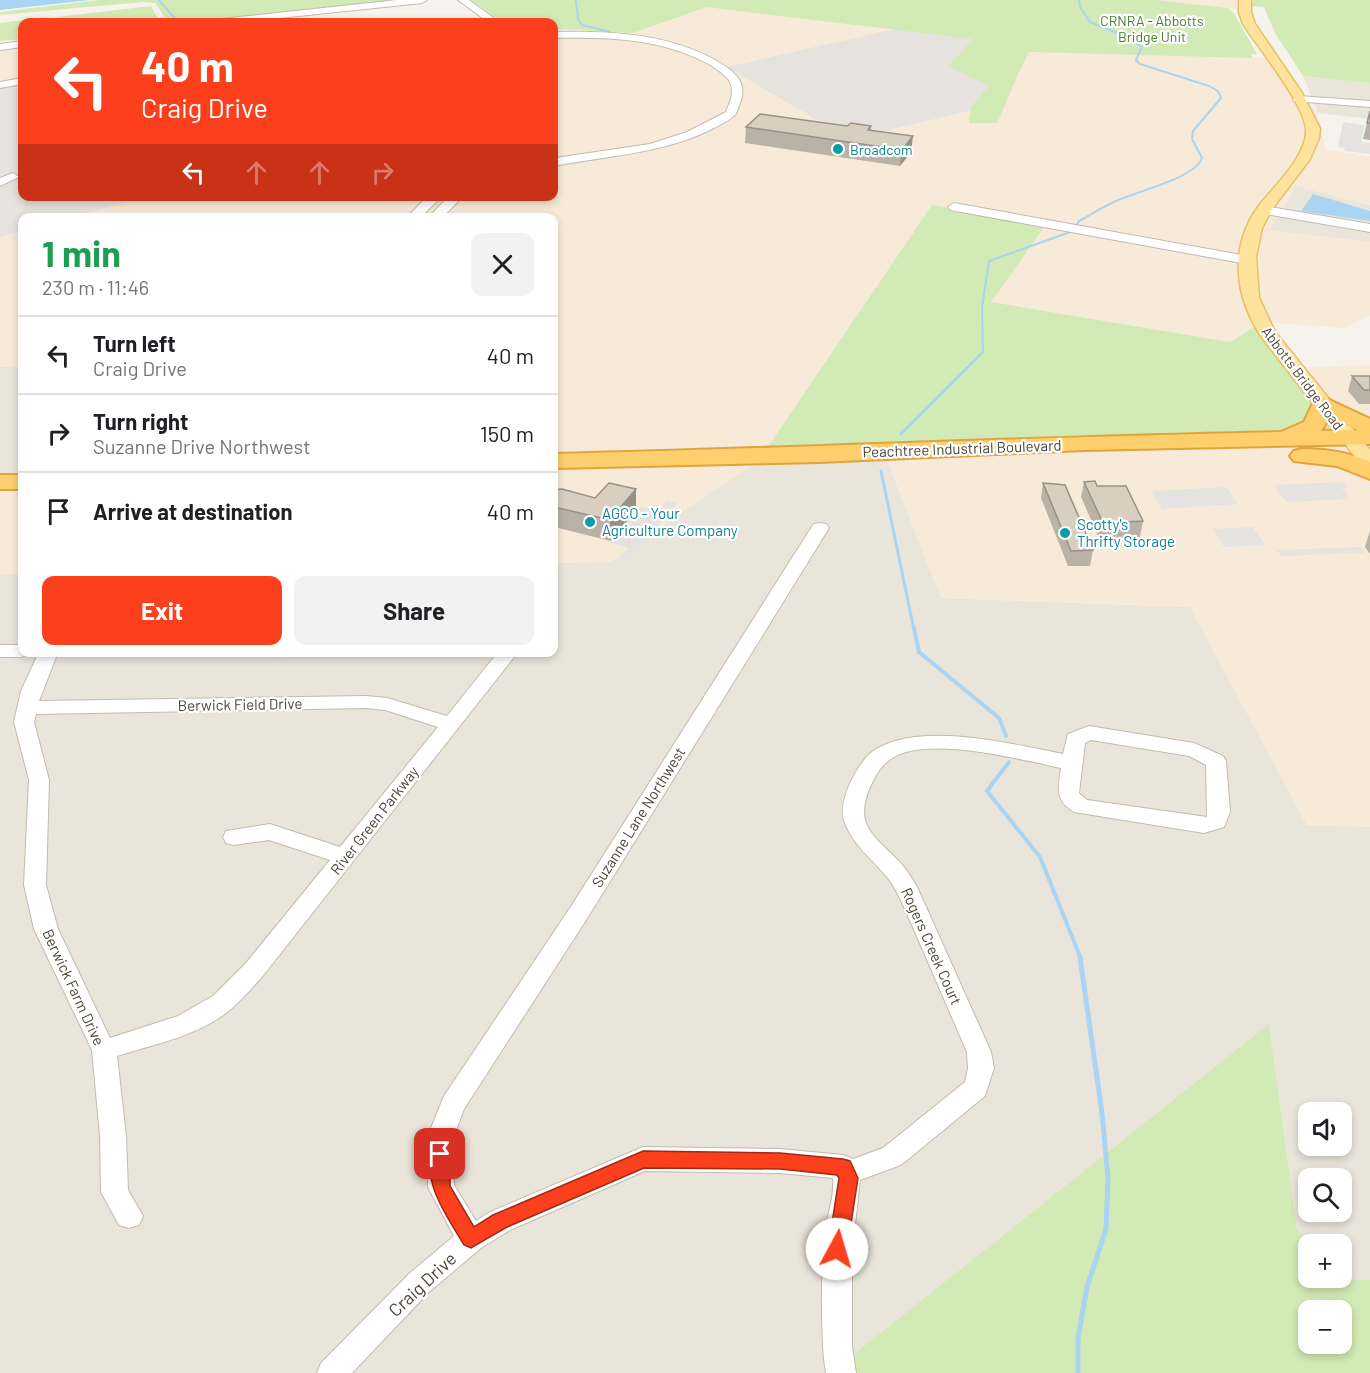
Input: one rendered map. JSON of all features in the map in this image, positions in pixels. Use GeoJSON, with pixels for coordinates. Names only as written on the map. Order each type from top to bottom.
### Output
{"type":"FeatureCollection","features":[{"type":"Feature","properties":{"kind":"highway"},"geometry":{"type":"LineString","coordinates":[[1278,446],[1318,423],[1323,404],[1339,415],[1370,427]]}},
{"type":"Feature","properties":{"kind":"highway","name":"Peachtree Industrial Boulevard"},"geometry":{"type":"LineString","coordinates":[[558,461],[807,455],[1085,443],[1364,447]]}},
{"type":"Feature","properties":{"kind":"highway"},"geometry":{"type":"LineString","coordinates":[[1278,446],[1343,459],[1370,472]]}},
{"type":"Feature","properties":{"kind":"highway","name":"Peachtree Industrial Boulevard"},"geometry":{"type":"LineString","coordinates":[[558,473],[719,471],[1278,446]]}},
{"type":"Feature","properties":{"kind":"highway"},"geometry":{"type":"LineString","coordinates":[[0,470],[18,470]]}},
{"type":"Feature","properties":{"kind":"highway"},"geometry":{"type":"LineString","coordinates":[[0,482],[18,482]]}},
{"type":"Feature","properties":{"kind":"main road","name":"Abbotts Bridge Road"},"geometry":{"type":"LineString","coordinates":[[1245,0],[1245,12],[1249,24],[1311,120],[1313,131],[1310,144],[1256,223],[1247,260],[1249,293],[1254,310],[1270,339],[1323,404],[1364,447]]}},
{"type":"Feature","properties":{"kind":"street"},"geometry":{"type":"LineString","coordinates":[[258,18],[423,0]]}},
{"type":"Feature","properties":{"kind":"street"},"geometry":{"type":"LineString","coordinates":[[462,0],[488,18]]}},
{"type":"Feature","properties":{"kind":"street"},"geometry":{"type":"LineString","coordinates":[[558,35],[614,36],[679,48],[706,59],[725,71],[736,84],[738,93],[731,114],[706,130],[661,146],[604,156],[558,158]]}},
{"type":"Feature","properties":{"kind":"street"},"geometry":{"type":"LineString","coordinates":[[0,47],[18,45]]}},
{"type":"Feature","properties":{"kind":"street"},"geometry":{"type":"LineString","coordinates":[[0,85],[18,82]]}},
{"type":"Feature","properties":{"kind":"street"},"geometry":{"type":"LineString","coordinates":[[1298,99],[1370,104]]}},
{"type":"Feature","properties":{"kind":"street"},"geometry":{"type":"LineString","coordinates":[[558,162],[566,159]]}},
{"type":"Feature","properties":{"kind":"street"},"geometry":{"type":"LineString","coordinates":[[0,182],[13,177]]}},
{"type":"Feature","properties":{"kind":"street"},"geometry":{"type":"LineString","coordinates":[[1276,196],[1283,206],[1299,216]]}},
{"type":"Feature","properties":{"kind":"street"},"geometry":{"type":"LineString","coordinates":[[417,213],[431,201]]}},
{"type":"Feature","properties":{"kind":"street"},"geometry":{"type":"LineString","coordinates":[[439,213],[452,201]]}},
{"type":"Feature","properties":{"kind":"street"},"geometry":{"type":"LineString","coordinates":[[954,207],[1247,260]]}},
{"type":"Feature","properties":{"kind":"street"},"geometry":{"type":"LineString","coordinates":[[1264,210],[1370,228]]}},
{"type":"Feature","properties":{"kind":"street","name":"Suzanne Lane Northwest"},"geometry":{"type":"LineString","coordinates":[[471,1239],[441,1187],[440,1138],[453,1104],[580,911],[820,528]]}},
{"type":"Feature","properties":{"kind":"street"},"geometry":{"type":"LineString","coordinates":[[0,651],[18,651]]}},
{"type":"Feature","properties":{"kind":"street","name":"Berwick Farm Drive"},"geometry":{"type":"LineString","coordinates":[[47,657],[31,691],[24,722],[39,780],[35,885],[46,929],[104,1050],[113,1136],[114,1192],[129,1216]]}},
{"type":"Feature","properties":{"kind":"street","name":"River Green Parkway"},"geometry":{"type":"LineString","coordinates":[[104,1050],[208,1013],[224,1002],[345,857],[505,657]]}},
{"type":"Feature","properties":{"kind":"street","name":"Berwick Field Drive"},"geometry":{"type":"LineString","coordinates":[[28,708],[366,702],[387,704],[450,724]]}},
{"type":"Feature","properties":{"kind":"street"},"geometry":{"type":"LineString","coordinates":[[1089,733],[1204,753],[1216,761],[1219,813],[1216,822],[1204,825],[1082,807],[1072,801],[1068,793],[1072,763],[1075,740],[1089,733]]}},
{"type":"Feature","properties":{"kind":"street","name":"Rogers Creek Court"},"geometry":{"type":"LineString","coordinates":[[846,1173],[892,1157],[976,1088],[981,1068],[979,1052],[906,886],[856,825],[853,807],[862,777],[873,762],[883,755],[898,747],[919,742],[948,741],[1072,763]]}},
{"type":"Feature","properties":{"kind":"street"},"geometry":{"type":"LineString","coordinates":[[234,837],[270,832],[345,857]]}},
{"type":"Feature","properties":{"kind":"street","name":"Craig Drive"},"geometry":{"type":"LineString","coordinates":[[332,1373],[419,1283],[471,1239],[500,1221],[643,1160],[780,1161],[843,1167],[846,1173]]}},
{"type":"Feature","properties":{"kind":"street"},"geometry":{"type":"LineString","coordinates":[[841,1373],[837,1356],[836,1271],[839,1228],[849,1178],[846,1173]]}},
{"type":"Feature","properties":{"kind":"shaded area"},"geometry":{"type":"Polygon","coordinates":[[[659,0],[900,28],[1003,103],[1028,52],[1266,58],[1318,113],[1326,150],[1370,156],[1370,205],[1296,186],[1270,230],[1370,242],[1370,316],[1344,328],[1263,322],[1230,342],[990,302],[610,562],[558,563],[558,213],[88,213],[129,201],[558,201],[558,37],[610,36],[659,0]]]}},
{"type":"Feature","properties":{"kind":"shaded area"},"geometry":{"type":"Polygon","coordinates":[[[1155,0],[1238,0],[1236,9],[1155,0]]]}},
{"type":"Feature","properties":{"kind":"shaded area"},"geometry":{"type":"Polygon","coordinates":[[[900,28],[1033,45],[1003,103],[879,132],[817,120],[727,67],[900,28]]]}},
{"type":"Feature","properties":{"kind":"shaded area"},"geometry":{"type":"Polygon","coordinates":[[[18,44],[18,85],[0,88],[0,46],[18,44]]]}},
{"type":"Feature","properties":{"kind":"shaded area"},"geometry":{"type":"Polygon","coordinates":[[[1303,76],[1370,83],[1370,119],[1318,113],[1303,76]]]}},
{"type":"Feature","properties":{"kind":"shaded area"},"geometry":{"type":"Polygon","coordinates":[[[18,85],[18,201],[131,201],[86,213],[18,213],[18,232],[0,237],[0,88],[18,85]]]}},
{"type":"Feature","properties":{"kind":"shaded area"},"geometry":{"type":"Polygon","coordinates":[[[1343,122],[1364,125],[1362,142],[1370,143],[1370,154],[1344,151],[1345,148],[1338,147],[1343,122]]]}},
{"type":"Feature","properties":{"kind":"shaded area"},"geometry":{"type":"Polygon","coordinates":[[[1296,186],[1370,205],[1370,242],[1269,231],[1296,186]]]}},
{"type":"Feature","properties":{"kind":"shaded area"},"geometry":{"type":"Polygon","coordinates":[[[18,232],[18,367],[0,367],[0,237],[18,232]]]}},
{"type":"Feature","properties":{"kind":"shaded area"},"geometry":{"type":"Polygon","coordinates":[[[1370,365],[1370,827],[1307,825],[1190,607],[941,598],[887,460],[1349,441],[1288,368],[1370,365]]]}},
{"type":"Feature","properties":{"kind":"shaded area"},"geometry":{"type":"Polygon","coordinates":[[[0,367],[18,367],[18,477],[0,478],[0,367]]]}},
{"type":"Feature","properties":{"kind":"shaded area"},"geometry":{"type":"Polygon","coordinates":[[[761,457],[887,460],[941,598],[1190,607],[1307,825],[1370,827],[1370,1280],[1352,1279],[1352,1234],[1301,1234],[1297,1230],[1269,1025],[852,1373],[0,1373],[0,574],[18,574],[18,657],[558,657],[558,563],[610,562],[761,457]]]}},
{"type":"Feature","properties":{"kind":"shaded area"},"geometry":{"type":"Polygon","coordinates":[[[18,477],[18,574],[0,574],[0,478],[18,477]]]}},
{"type":"Feature","properties":{"kind":"shaded area"},"geometry":{"type":"Polygon","coordinates":[[[1343,482],[1347,487],[1342,488],[1348,495],[1347,499],[1286,502],[1274,485],[1343,482]]]}},
{"type":"Feature","properties":{"kind":"shaded area"},"geometry":{"type":"Polygon","coordinates":[[[1226,487],[1238,504],[1162,509],[1151,491],[1226,487]]]}},
{"type":"Feature","properties":{"kind":"shaded area"},"geometry":{"type":"Polygon","coordinates":[[[667,500],[677,503],[629,562],[620,559],[629,548],[610,543],[640,507],[658,511],[667,500]]]}},
{"type":"Feature","properties":{"kind":"shaded area"},"geometry":{"type":"Polygon","coordinates":[[[1253,527],[1265,545],[1224,547],[1213,529],[1253,527]]]}},
{"type":"Feature","properties":{"kind":"shaded area"},"geometry":{"type":"Polygon","coordinates":[[[1361,547],[1364,553],[1281,556],[1277,550],[1361,547]]]}},
{"type":"Feature","properties":{"kind":"green space"},"geometry":{"type":"Polygon","coordinates":[[[98,0],[404,0],[244,18],[165,18],[155,3],[143,2],[0,15],[0,12],[98,0]]]}},
{"type":"Feature","properties":{"kind":"green space","name":"CRNRA - Abbotts Bridge Unit"},"geometry":{"type":"Polygon","coordinates":[[[471,0],[1155,0],[1227,8],[1233,12],[1257,54],[1251,54],[1252,58],[1028,52],[997,123],[969,123],[971,107],[988,87],[949,66],[973,39],[706,7],[633,33],[558,29],[558,18],[496,18],[471,0]]]}},
{"type":"Feature","properties":{"kind":"green space"},"geometry":{"type":"Polygon","coordinates":[[[1253,0],[1370,0],[1370,83],[1303,76],[1276,35],[1264,7],[1252,6],[1253,0]]]}},
{"type":"Feature","properties":{"kind":"green space"},"geometry":{"type":"Polygon","coordinates":[[[151,6],[158,18],[57,18],[151,6]]]}},
{"type":"Feature","properties":{"kind":"green space"},"geometry":{"type":"Polygon","coordinates":[[[18,21],[18,39],[0,41],[0,23],[18,21]]]}},
{"type":"Feature","properties":{"kind":"green space"},"geometry":{"type":"Polygon","coordinates":[[[932,205],[1045,226],[991,302],[1230,342],[1263,322],[1350,441],[887,460],[761,457],[932,205]]]}},
{"type":"Feature","properties":{"kind":"green space"},"geometry":{"type":"Polygon","coordinates":[[[1269,1024],[1297,1230],[1301,1234],[1298,1234],[1298,1288],[1352,1288],[1352,1279],[1370,1280],[1370,1373],[852,1373],[848,1359],[1269,1024]]]}},
{"type":"Feature","properties":{"kind":"water"},"geometry":{"type":"Polygon","coordinates":[[[0,0],[90,0],[0,10],[0,0]]]}},
{"type":"Feature","properties":{"kind":"water"},"geometry":{"type":"Polygon","coordinates":[[[1313,194],[1370,211],[1370,221],[1301,211],[1313,194]]]}},
{"type":"Feature","properties":{"kind":"building"},"geometry":{"type":"Polygon","coordinates":[[[760,114],[847,126],[851,123],[871,126],[868,130],[913,136],[902,150],[746,127],[760,114]]]}},
{"type":"Feature","properties":{"kind":"building"},"geometry":{"type":"Polygon","coordinates":[[[1352,376],[1370,376],[1370,390],[1364,390],[1352,376]]]}},
{"type":"Feature","properties":{"kind":"building"},"geometry":{"type":"Polygon","coordinates":[[[1095,481],[1097,486],[1126,486],[1143,521],[1103,523],[1084,482],[1095,481]]]}},
{"type":"Feature","properties":{"kind":"building"},"geometry":{"type":"Polygon","coordinates":[[[609,483],[636,489],[610,520],[558,508],[558,490],[595,498],[609,483]]]}},
{"type":"Feature","properties":{"kind":"building"},"geometry":{"type":"Polygon","coordinates":[[[1043,483],[1065,485],[1093,550],[1071,551],[1043,483]]]}},
{"type":"Feature","properties":{"kind":"waterway"},"geometry":{"type":"LineString","coordinates":[[159,0],[175,18]]}},
{"type":"Feature","properties":{"kind":"waterway"},"geometry":{"type":"LineString","coordinates":[[576,0],[578,19],[582,25],[610,32]]}},
{"type":"Feature","properties":{"kind":"waterway"},"geometry":{"type":"LineString","coordinates":[[1076,226],[1079,221],[1108,205],[1176,179],[1197,166],[1202,158],[1192,139],[1193,131],[1221,98],[1218,91],[1209,86],[1140,64],[1136,60],[1142,47],[1120,34],[1090,22],[1080,7],[1079,0]]}},
{"type":"Feature","properties":{"kind":"waterway"},"geometry":{"type":"LineString","coordinates":[[901,434],[983,352],[982,308],[989,261],[1073,231]]}},
{"type":"Feature","properties":{"kind":"waterway"},"geometry":{"type":"LineString","coordinates":[[881,471],[914,630]]}},
{"type":"Feature","properties":{"kind":"waterway"},"geometry":{"type":"LineString","coordinates":[[914,628],[919,652],[999,718],[1006,736]]}},
{"type":"Feature","properties":{"kind":"waterway"},"geometry":{"type":"LineString","coordinates":[[1009,762],[987,791],[1040,857],[1081,959]]}},
{"type":"Feature","properties":{"kind":"waterway"},"geometry":{"type":"LineString","coordinates":[[1078,1373],[1078,1338],[1087,1287],[1106,1229],[1108,1178],[1102,1113],[1080,957]]}},
{"type":"Feature","properties":{"kind":"place","name":"Broadcom"},"geometry":{"type":"Point","coordinates":[838,149]}},
{"type":"Feature","properties":{"kind":"place","name":"AGCO - Your Agriculture Company"},"geometry":{"type":"Point","coordinates":[590,522]}},
{"type":"Feature","properties":{"kind":"place","name":"Scotty's Thrifty Storage"},"geometry":{"type":"Point","coordinates":[1065,533]}},
{"type":"Feature","properties":{"kind":"route"},"geometry":{"type":"LineString","coordinates":[[440,1154],[441,1187],[471,1239],[500,1221],[643,1160],[780,1161],[843,1167],[849,1178],[837,1249]]}}]}
